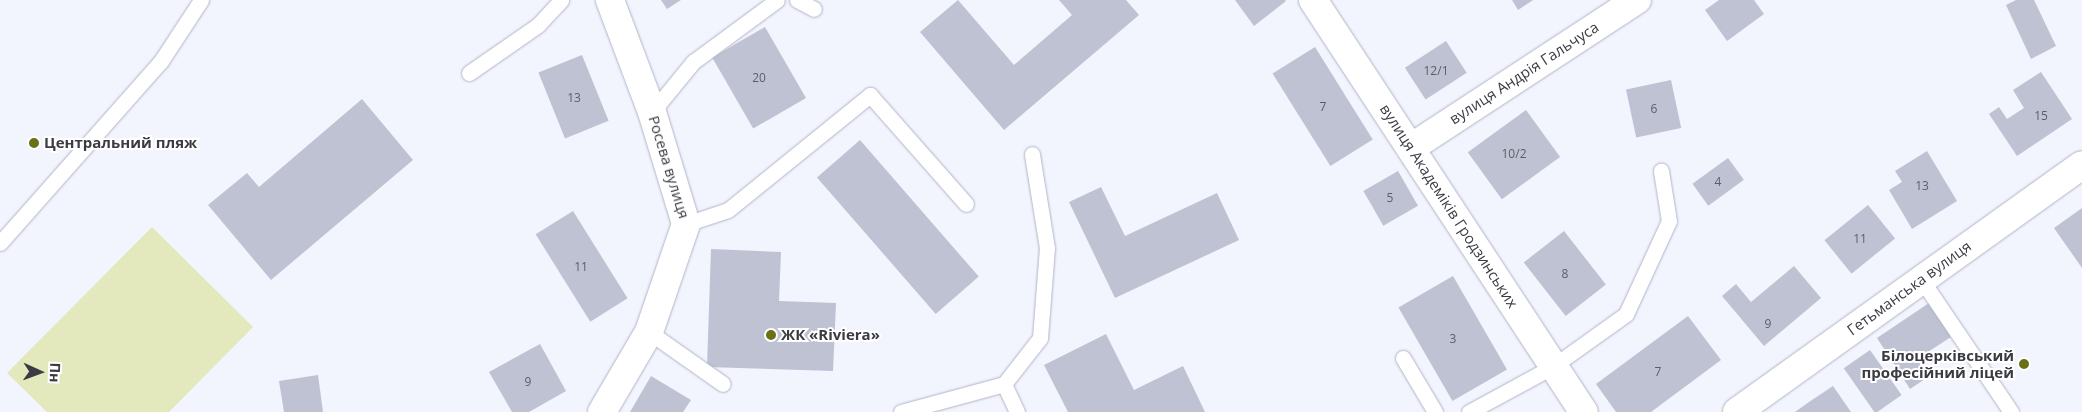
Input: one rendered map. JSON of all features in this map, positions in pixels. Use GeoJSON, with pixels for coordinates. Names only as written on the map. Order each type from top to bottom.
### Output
{"type":"FeatureCollection","features":[{"type":"Feature","properties":{"kind":"street","name":"Росева вулиця"},"geometry":{"type":"LineString","coordinates":[[602,412],[649,332],[686,224],[652,112],[610,0]]}},
{"type":"Feature","properties":{"kind":"street","name":"вулиця Академіків Гродзинських"},"geometry":{"type":"LineString","coordinates":[[1313,0],[1412,147],[1552,367],[1584,412]]}},
{"type":"Feature","properties":{"kind":"street","name":"вулиця Андрія Гальчуса"},"geometry":{"type":"LineString","coordinates":[[1412,147],[1637,0]]}},
{"type":"Feature","properties":{"kind":"street","name":"Гетьманська вулиця"},"geometry":{"type":"LineString","coordinates":[[1737,412],[1920,278],[2082,165]]}},
{"type":"Feature","properties":{"kind":"lane"},"geometry":{"type":"LineString","coordinates":[[0,242],[161,61],[201,0]]}},
{"type":"Feature","properties":{"kind":"lane"},"geometry":{"type":"LineString","coordinates":[[468,73],[538,25],[561,0]]}},
{"type":"Feature","properties":{"kind":"lane"},"geometry":{"type":"LineString","coordinates":[[652,112],[693,62],[778,0]]}},
{"type":"Feature","properties":{"kind":"lane"},"geometry":{"type":"LineString","coordinates":[[798,0],[814,9]]}},
{"type":"Feature","properties":{"kind":"lane"},"geometry":{"type":"LineString","coordinates":[[686,224],[728,210],[870,95],[966,204]]}},
{"type":"Feature","properties":{"kind":"lane"},"geometry":{"type":"LineString","coordinates":[[901,412],[1004,384],[1040,338],[1047,248],[1032,154]]}},
{"type":"Feature","properties":{"kind":"lane"},"geometry":{"type":"LineString","coordinates":[[1469,412],[1552,367],[1626,314],[1669,221],[1661,172]]}},
{"type":"Feature","properties":{"kind":"lane"},"geometry":{"type":"LineString","coordinates":[[1920,278],[2011,412]]}},
{"type":"Feature","properties":{"kind":"lane"},"geometry":{"type":"LineString","coordinates":[[649,332],[723,384]]}},
{"type":"Feature","properties":{"kind":"lane"},"geometry":{"type":"LineString","coordinates":[[1403,358],[1435,412]]}},
{"type":"Feature","properties":{"kind":"lane"},"geometry":{"type":"LineString","coordinates":[[1004,384],[1017,412]]}},
{"type":"Feature","properties":{"kind":"green space"},"geometry":{"type":"Polygon","coordinates":[[[152,227],[253,327],[169,412],[47,412],[7,373],[152,227]]]}},
{"type":"Feature","properties":{"kind":"building"},"geometry":{"type":"Polygon","coordinates":[[[661,0],[681,0],[667,9],[661,0]]]}},
{"type":"Feature","properties":{"kind":"building"},"geometry":{"type":"Polygon","coordinates":[[[958,0],[1014,65],[1072,15],[1059,0],[1126,0],[1139,15],[1004,130],[920,32],[958,0]]]}},
{"type":"Feature","properties":{"kind":"building"},"geometry":{"type":"Polygon","coordinates":[[[1235,0],[1285,0],[1286,1],[1254,26],[1235,0]]]}},
{"type":"Feature","properties":{"kind":"building"},"geometry":{"type":"Polygon","coordinates":[[[1512,0],[1533,0],[1518,10],[1512,0]]]}},
{"type":"Feature","properties":{"kind":"building"},"geometry":{"type":"Polygon","coordinates":[[[1719,0],[1754,0],[1764,14],[1727,41],[1705,10],[1719,0]]]}},
{"type":"Feature","properties":{"kind":"building"},"geometry":{"type":"Polygon","coordinates":[[[2016,0],[2034,0],[2056,46],[2031,59],[2006,5],[2016,0]]]}},
{"type":"Feature","properties":{"kind":"building"},"geometry":{"type":"Polygon","coordinates":[[[765,27],[806,98],[753,129],[712,58],[765,27]]]}},
{"type":"Feature","properties":{"kind":"building"},"geometry":{"type":"Polygon","coordinates":[[[1446,41],[1467,73],[1426,100],[1405,68],[1446,41]]]}},
{"type":"Feature","properties":{"kind":"building"},"geometry":{"type":"Polygon","coordinates":[[[1315,47],[1373,139],[1330,166],[1273,73],[1315,47]]]}},
{"type":"Feature","properties":{"kind":"building"},"geometry":{"type":"Polygon","coordinates":[[[582,55],[609,121],[565,138],[538,73],[582,55]]]}},
{"type":"Feature","properties":{"kind":"building"},"geometry":{"type":"Polygon","coordinates":[[[2041,72],[2072,119],[2017,156],[1989,114],[1999,107],[2007,119],[2024,108],[2013,90],[2041,72]]]}},
{"type":"Feature","properties":{"kind":"building"},"geometry":{"type":"Polygon","coordinates":[[[1671,80],[1681,128],[1636,137],[1626,90],[1671,80]]]}},
{"type":"Feature","properties":{"kind":"building"},"geometry":{"type":"Polygon","coordinates":[[[362,99],[413,160],[271,280],[208,205],[247,173],[259,187],[362,99]]]}},
{"type":"Feature","properties":{"kind":"building"},"geometry":{"type":"Polygon","coordinates":[[[1526,110],[1560,157],[1502,199],[1468,152],[1526,110]]]}},
{"type":"Feature","properties":{"kind":"building"},"geometry":{"type":"Polygon","coordinates":[[[860,140],[979,277],[936,314],[817,177],[860,140]]]}},
{"type":"Feature","properties":{"kind":"building"},"geometry":{"type":"Polygon","coordinates":[[[1927,151],[1957,201],[1912,229],[1889,190],[1902,182],[1895,171],[1927,151]]]}},
{"type":"Feature","properties":{"kind":"building"},"geometry":{"type":"Polygon","coordinates":[[[1728,158],[1744,180],[1708,206],[1692,184],[1728,158]]]}},
{"type":"Feature","properties":{"kind":"building"},"geometry":{"type":"Polygon","coordinates":[[[1398,171],[1418,206],[1383,226],[1363,191],[1398,171]]]}},
{"type":"Feature","properties":{"kind":"building"},"geometry":{"type":"Polygon","coordinates":[[[1101,187],[1125,236],[1217,193],[1239,240],[1115,298],[1069,202],[1101,187]]]}},
{"type":"Feature","properties":{"kind":"building"},"geometry":{"type":"Polygon","coordinates":[[[1868,205],[1895,238],[1852,274],[1824,240],[1868,205]]]}},
{"type":"Feature","properties":{"kind":"building"},"geometry":{"type":"Polygon","coordinates":[[[2082,208],[2082,268],[2054,228],[2082,208]]]}},
{"type":"Feature","properties":{"kind":"building"},"geometry":{"type":"Polygon","coordinates":[[[573,211],[628,298],[590,322],[536,234],[573,211]]]}},
{"type":"Feature","properties":{"kind":"building"},"geometry":{"type":"Polygon","coordinates":[[[1564,231],[1606,285],[1566,316],[1524,262],[1564,231]]]}},
{"type":"Feature","properties":{"kind":"building","name":"ЖК «Riviera»"},"geometry":{"type":"Polygon","coordinates":[[[711,249],[781,252],[779,301],[836,303],[833,371],[707,367],[711,249]]]}},
{"type":"Feature","properties":{"kind":"building"},"geometry":{"type":"Polygon","coordinates":[[[1794,266],[1821,298],[1764,346],[1722,296],[1736,284],[1751,302],[1794,266]]]}},
{"type":"Feature","properties":{"kind":"building"},"geometry":{"type":"Polygon","coordinates":[[[1453,276],[1507,370],[1452,401],[1398,308],[1453,276]]]}},
{"type":"Feature","properties":{"kind":"building"},"geometry":{"type":"Polygon","coordinates":[[[1929,303],[1951,337],[1917,359],[1928,377],[1910,389],[1877,338],[1929,303]]]}},
{"type":"Feature","properties":{"kind":"building"},"geometry":{"type":"Polygon","coordinates":[[[1688,316],[1721,360],[1651,412],[1616,412],[1596,384],[1688,316]]]}},
{"type":"Feature","properties":{"kind":"building"},"geometry":{"type":"Polygon","coordinates":[[[1106,334],[1134,390],[1183,366],[1205,412],[1068,412],[1044,365],[1106,334]]]}},
{"type":"Feature","properties":{"kind":"building"},"geometry":{"type":"Polygon","coordinates":[[[540,344],[566,391],[529,412],[512,412],[489,372],[540,344]]]}},
{"type":"Feature","properties":{"kind":"building"},"geometry":{"type":"Polygon","coordinates":[[[1870,350],[1902,395],[1877,412],[1874,412],[1844,368],[1870,350]]]}},
{"type":"Feature","properties":{"kind":"building"},"geometry":{"type":"Polygon","coordinates":[[[318,375],[323,412],[284,412],[279,381],[318,375]]]}},
{"type":"Feature","properties":{"kind":"building"},"geometry":{"type":"Polygon","coordinates":[[[651,376],[691,400],[683,412],[630,412],[651,376]]]}},
{"type":"Feature","properties":{"kind":"building"},"geometry":{"type":"Polygon","coordinates":[[[1833,386],[1851,412],[1795,412],[1809,402],[1833,386]]]}},
{"type":"Feature","properties":{"kind":"place","name":"Центральний пляж"},"geometry":{"type":"Point","coordinates":[34,143]}},
{"type":"Feature","properties":{"kind":"place","name":"ЖК «Riviera»"},"geometry":{"type":"Point","coordinates":[771,335]}},
{"type":"Feature","properties":{"kind":"place","name":"Білоцерківський професійний ліцей"},"geometry":{"type":"Point","coordinates":[2024,364]}}]}
